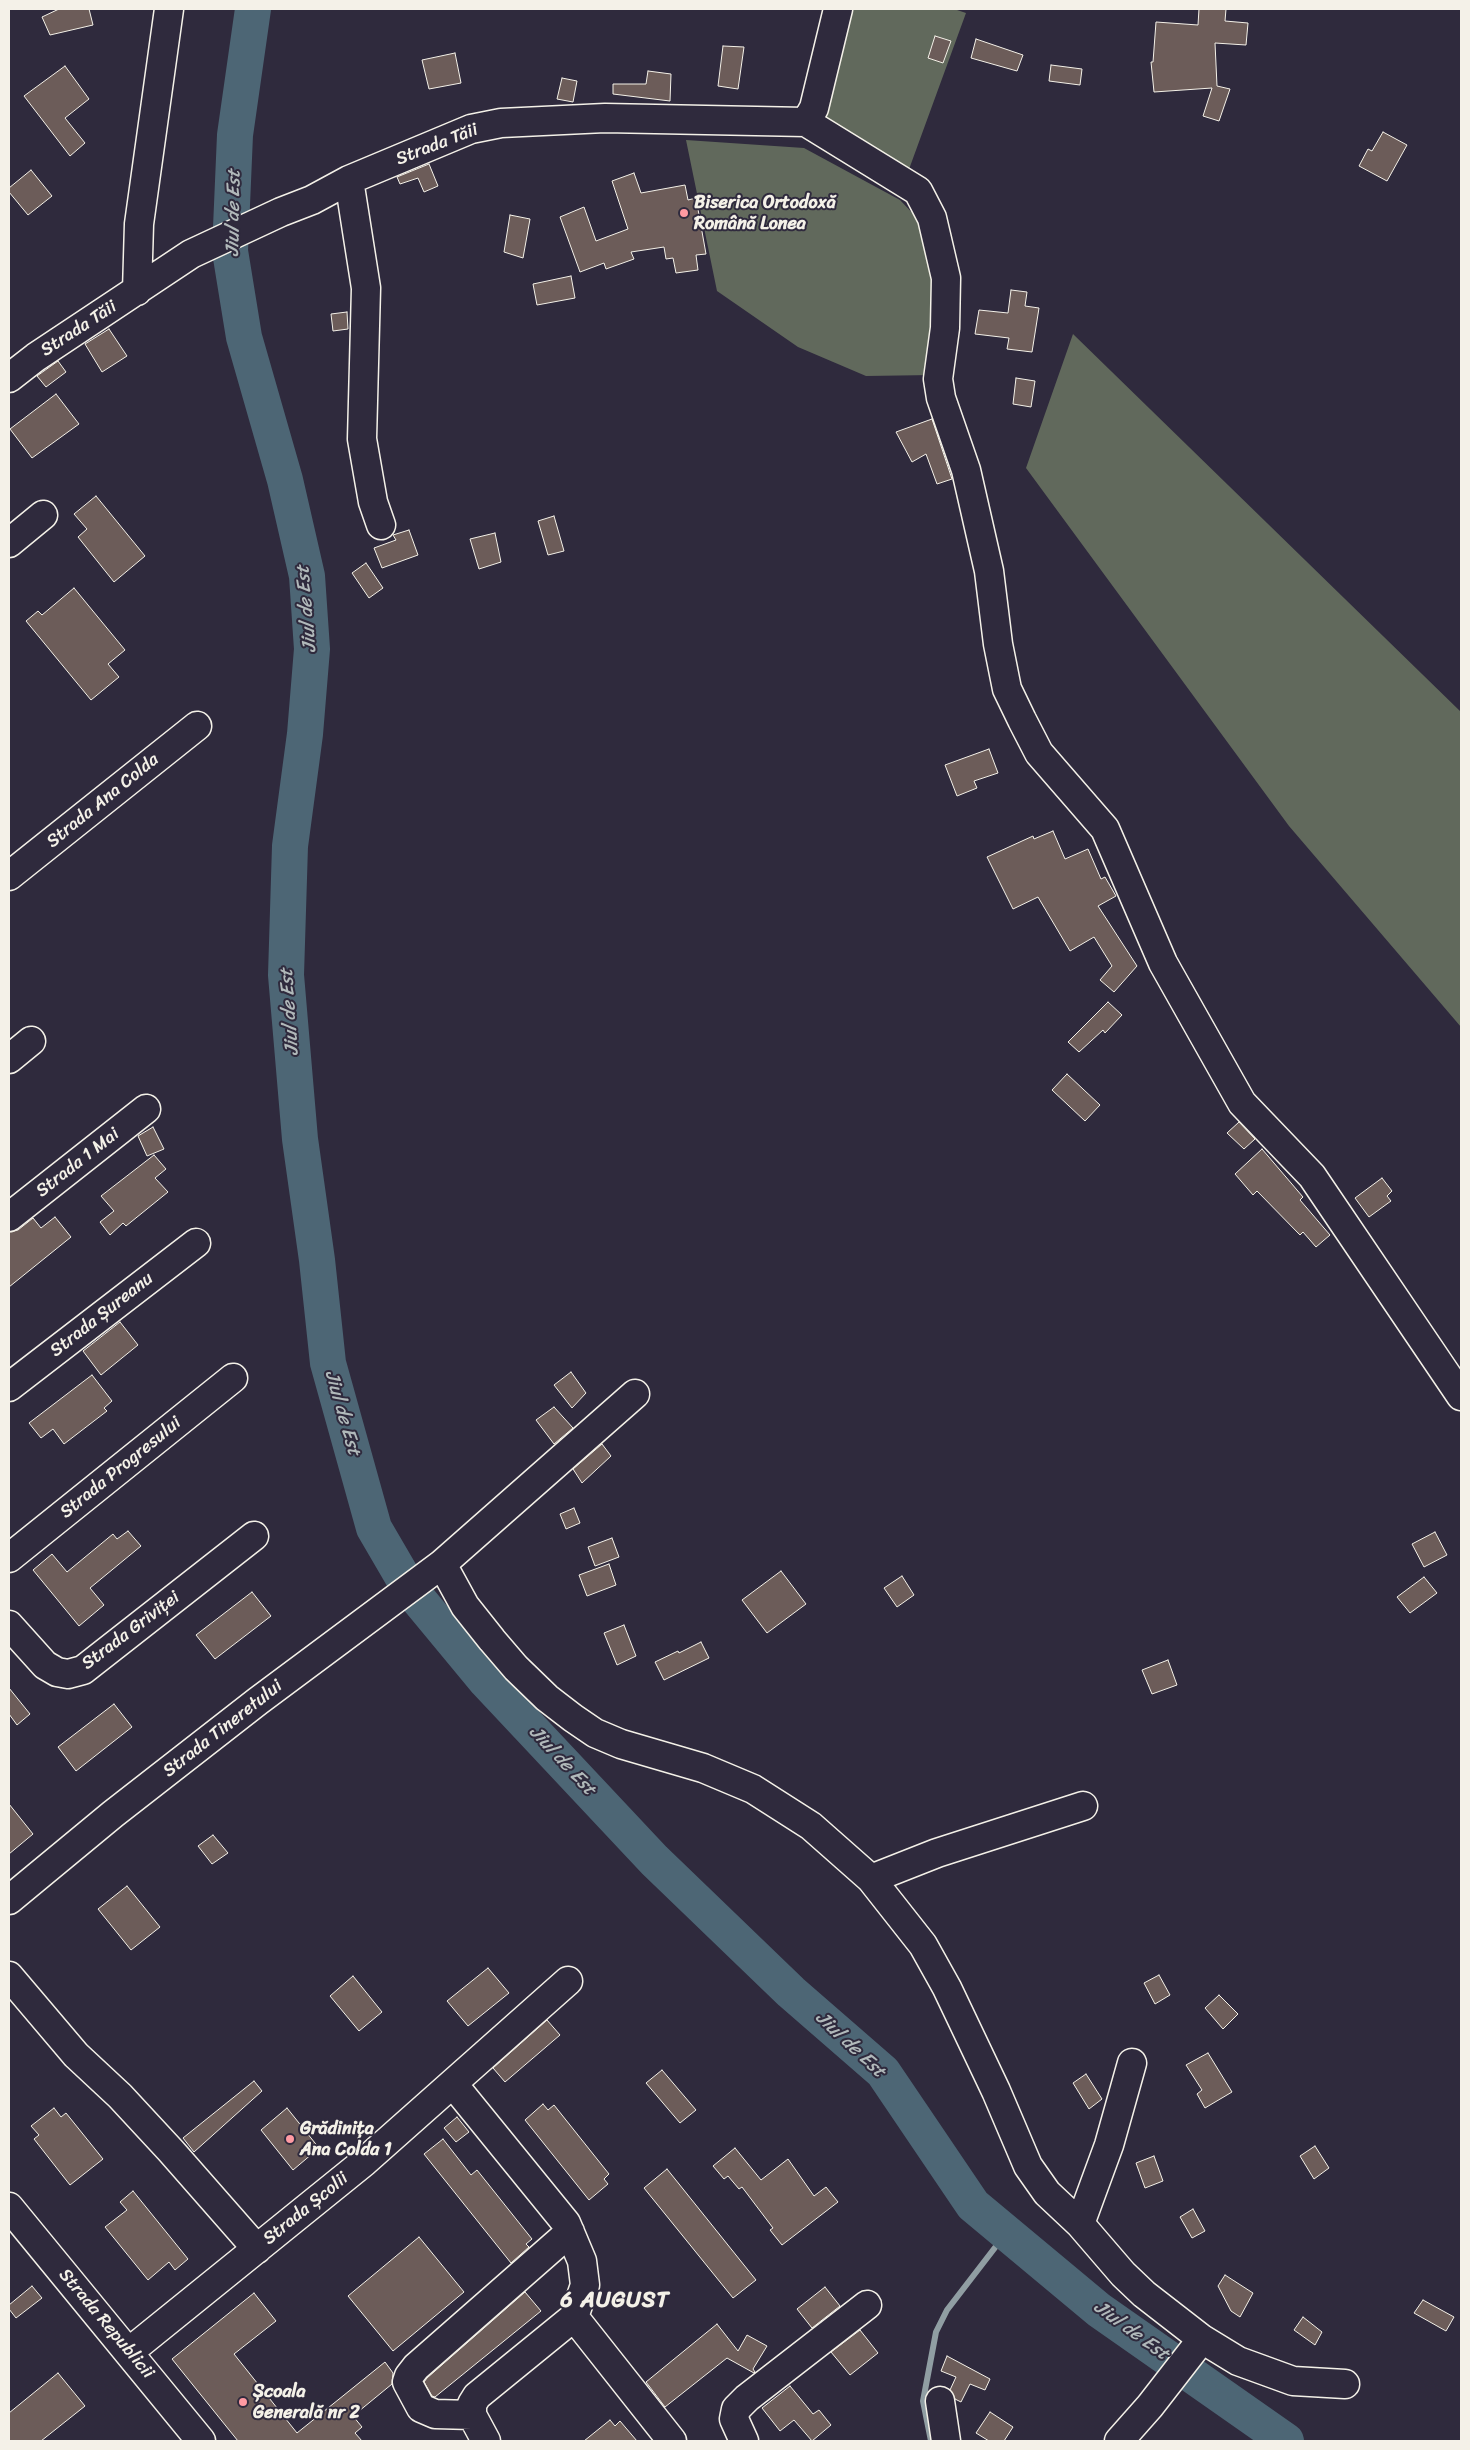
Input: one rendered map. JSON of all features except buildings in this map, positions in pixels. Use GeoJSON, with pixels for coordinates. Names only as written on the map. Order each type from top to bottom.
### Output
{"type":"FeatureCollection","features":[{"type":"Feature","properties":{"kind":"street"},"geometry":{"type":"LineString","coordinates":[[137,291],[139,224],[169,9]]}},
{"type":"Feature","properties":{"kind":"street"},"geometry":{"type":"LineString","coordinates":[[838,9],[814,108],[806,122],[918,191],[932,218],[946,278],[945,328],[938,379],[941,398],[968,479],[989,571],[998,644],[1007,689],[1039,753],[1105,829],[1163,964],[1242,1103],[1312,1176],[1461,1393]]}},
{"type":"Feature","properties":{"kind":"street","name":"Strada Tăii"},"geometry":{"type":"LineString","coordinates":[[9,378],[36,357],[191,254],[281,212],[312,200],[349,180],[471,130],[501,123],[605,118],[806,122]]}},
{"type":"Feature","properties":{"kind":"street"},"geometry":{"type":"LineString","coordinates":[[349,180],[366,288],[362,439],[373,502],[381,525]]}},
{"type":"Feature","properties":{"kind":"street"},"geometry":{"type":"LineString","coordinates":[[9,543],[43,515]]}},
{"type":"Feature","properties":{"kind":"street","name":"Strada Ana Colda"},"geometry":{"type":"LineString","coordinates":[[9,876],[197,726]]}},
{"type":"Feature","properties":{"kind":"street"},"geometry":{"type":"LineString","coordinates":[[9,1059],[30,1041]]}},
{"type":"Feature","properties":{"kind":"street","name":"Strada 1 Mai"},"geometry":{"type":"LineString","coordinates":[[9,1217],[146,1109]]}},
{"type":"Feature","properties":{"kind":"street","name":"Strada Șureanu"},"geometry":{"type":"LineString","coordinates":[[9,1388],[196,1243]]}},
{"type":"Feature","properties":{"kind":"street","name":"Strada Progresului"},"geometry":{"type":"LineString","coordinates":[[9,1558],[233,1378]]}},
{"type":"Feature","properties":{"kind":"street","name":"Strada Tineretului"},"geometry":{"type":"LineString","coordinates":[[9,1900],[113,1814],[250,1707],[437,1569],[635,1394]]}},
{"type":"Feature","properties":{"kind":"street","name":"Strada Griviței"},"geometry":{"type":"LineString","coordinates":[[9,1625],[45,1665],[57,1672],[68,1674],[83,1670],[254,1536]]}},
{"type":"Feature","properties":{"kind":"street"},"geometry":{"type":"LineString","coordinates":[[437,1569],[492,1640],[541,1692],[573,1718],[595,1733],[621,1744],[702,1768],[753,1789],[811,1826],[871,1879],[923,1945],[947,1988],[996,2091],[1028,2166],[1047,2193],[1080,2224],[1123,2274],[1144,2294],[1202,2339],[1238,2361],[1293,2381],[1345,2384]]}},
{"type":"Feature","properties":{"kind":"street"},"geometry":{"type":"LineString","coordinates":[[871,1879],[937,1852],[1084,1806]]}},
{"type":"Feature","properties":{"kind":"street"},"geometry":{"type":"LineString","coordinates":[[9,1976],[76,2055],[165,2144],[257,2249]]}},
{"type":"Feature","properties":{"kind":"street","name":"Strada Școlii"},"geometry":{"type":"LineString","coordinates":[[129,2352],[364,2162],[568,1981]]}},
{"type":"Feature","properties":{"kind":"street"},"geometry":{"type":"LineString","coordinates":[[1080,2224],[1109,2145],[1132,2063]]}},
{"type":"Feature","properties":{"kind":"street"},"geometry":{"type":"LineString","coordinates":[[453,2084],[566,2223],[582,2261],[585,2285],[574,2317],[477,2396],[472,2404],[472,2415],[486,2441]]}},
{"type":"Feature","properties":{"kind":"street","name":"Strada Republicii"},"geometry":{"type":"LineString","coordinates":[[9,2207],[201,2441]]}},
{"type":"Feature","properties":{"kind":"street"},"geometry":{"type":"LineString","coordinates":[[472,2415],[435,2414],[421,2408],[407,2382],[409,2376],[416,2367],[570,2232]]}},
{"type":"Feature","properties":{"kind":"street"},"geometry":{"type":"LineString","coordinates":[[744,2441],[734,2419],[736,2409],[746,2398],[867,2305]]}},
{"type":"Feature","properties":{"kind":"street"},"geometry":{"type":"LineString","coordinates":[[574,2317],[672,2441]]}},
{"type":"Feature","properties":{"kind":"street"},"geometry":{"type":"LineString","coordinates":[[1119,2441],[1180,2369],[1202,2339]]}},
{"type":"Feature","properties":{"kind":"street"},"geometry":{"type":"LineString","coordinates":[[940,2401],[946,2441]]}},
{"type":"Feature","properties":{"kind":"green space"},"geometry":{"type":"Polygon","coordinates":[[[843,9],[954,9],[966,13],[908,172],[824,122],[843,9]]]}},
{"type":"Feature","properties":{"kind":"green space"},"geometry":{"type":"Polygon","coordinates":[[[686,140],[804,148],[900,200],[920,221],[938,275],[933,375],[866,376],[798,347],[717,291],[686,140]]]}},
{"type":"Feature","properties":{"kind":"green space"},"geometry":{"type":"Polygon","coordinates":[[[1073,334],[1461,712],[1461,1027],[1289,826],[1026,468],[1073,334]]]}},
{"type":"Feature","properties":{"kind":"waterway","name":"Jiul de Est"},"geometry":{"type":"LineString","coordinates":[[253,9],[235,135],[230,251],[244,337],[285,480],[307,576],[312,649],[305,734],[290,846],[286,975],[300,1139],[317,1260],[328,1363],[374,1528],[409,1588],[486,1681],[654,1860],[791,1992],[883,2072],[973,2205],[1099,2310],[1286,2441]]}},
{"type":"Feature","properties":{"kind":"waterway"},"geometry":{"type":"LineString","coordinates":[[931,2441],[923,2401],[936,2332],[947,2310],[1007,2232]]}},
{"type":"Feature","properties":{"kind":"place","name":"Biserica Ortodoxă Română Lonea"},"geometry":{"type":"Point","coordinates":[684,213]}},
{"type":"Feature","properties":{"kind":"place","name":"Grădinița Ana Colda 1"},"geometry":{"type":"Point","coordinates":[290,2139]}},
{"type":"Feature","properties":{"kind":"place","name":"Școala Generală nr 2"},"geometry":{"type":"Point","coordinates":[243,2402]}},
{"type":"Feature","properties":{"kind":"district","name":"6 AUGUST"},"geometry":{"type":"Point","coordinates":[615,2301]}}]}
